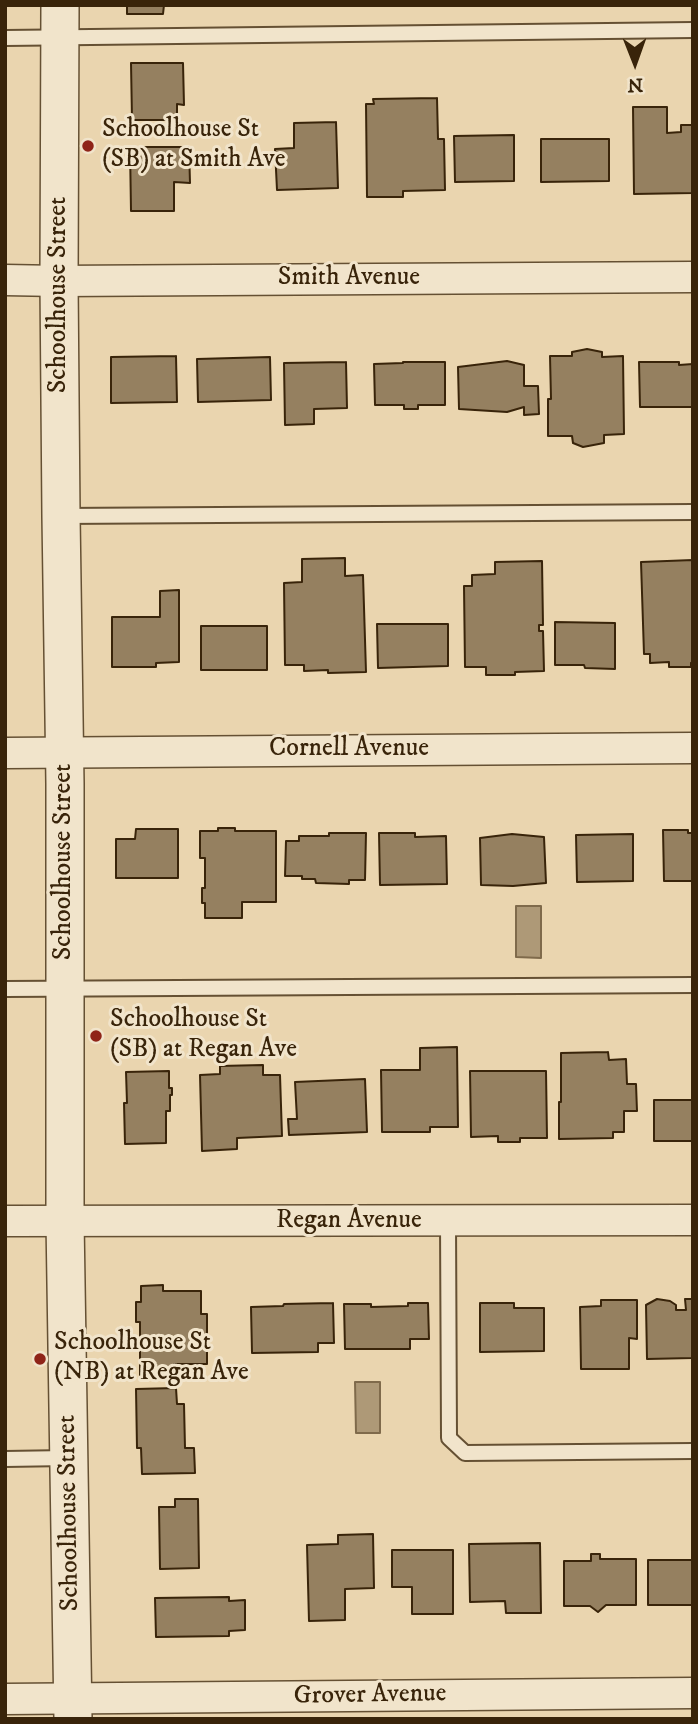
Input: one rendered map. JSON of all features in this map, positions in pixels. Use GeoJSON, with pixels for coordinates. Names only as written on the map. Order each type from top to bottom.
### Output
{"type":"FeatureCollection","features":[{"type":"Feature","properties":{"kind":"street","name":"Schoolhouse Street"},"geometry":{"type":"LineString","coordinates":[[61,22],[65,1221],[73,1709]]}},
{"type":"Feature","properties":{"kind":"street","name":"Smith Avenue"},"geometry":{"type":"LineString","coordinates":[[5,280],[693,277]]}},
{"type":"Feature","properties":{"kind":"street","name":"Cornell Avenue"},"geometry":{"type":"LineString","coordinates":[[5,753],[693,748]]}},
{"type":"Feature","properties":{"kind":"street","name":"Regan Avenue"},"geometry":{"type":"LineString","coordinates":[[5,1221],[693,1220]]}},
{"type":"Feature","properties":{"kind":"street","name":"Grover Avenue"},"geometry":{"type":"LineString","coordinates":[[5,1699],[73,1709],[693,1693]]}},
{"type":"Feature","properties":{"kind":"lane"},"geometry":{"type":"LineString","coordinates":[[5,38],[61,22],[693,30]]}},
{"type":"Feature","properties":{"kind":"lane"},"geometry":{"type":"LineString","coordinates":[[61,516],[693,512]]}},
{"type":"Feature","properties":{"kind":"lane"},"geometry":{"type":"LineString","coordinates":[[5,989],[693,985]]}},
{"type":"Feature","properties":{"kind":"lane"},"geometry":{"type":"LineString","coordinates":[[447,1222],[449,1438],[465,1453],[693,1451]]}},
{"type":"Feature","properties":{"kind":"lane"},"geometry":{"type":"LineString","coordinates":[[5,1459],[69,1458]]}},
{"type":"Feature","properties":{"kind":"shaded area"},"geometry":{"type":"Polygon","coordinates":[[[516,906],[541,906],[541,958],[516,957],[516,906]]]}},
{"type":"Feature","properties":{"kind":"shaded area"},"geometry":{"type":"Polygon","coordinates":[[[355,1382],[380,1382],[380,1433],[356,1433],[355,1382]]]}},
{"type":"Feature","properties":{"kind":"building"},"geometry":{"type":"Polygon","coordinates":[[[127,5],[164,5],[163,14],[127,14],[127,5]]]}},
{"type":"Feature","properties":{"kind":"building"},"geometry":{"type":"Polygon","coordinates":[[[131,63],[183,63],[184,105],[177,104],[177,120],[132,120],[131,63]]]}},
{"type":"Feature","properties":{"kind":"building"},"geometry":{"type":"Polygon","coordinates":[[[437,98],[438,139],[444,139],[445,190],[403,191],[403,197],[367,197],[366,104],[374,104],[373,99],[437,98]]]}},
{"type":"Feature","properties":{"kind":"building"},"geometry":{"type":"Polygon","coordinates":[[[633,107],[667,107],[667,133],[681,132],[681,125],[693,125],[693,193],[634,194],[633,107]]]}},
{"type":"Feature","properties":{"kind":"building"},"geometry":{"type":"Polygon","coordinates":[[[336,122],[338,188],[277,190],[275,149],[294,148],[294,123],[336,122]]]}},
{"type":"Feature","properties":{"kind":"building"},"geometry":{"type":"Polygon","coordinates":[[[514,135],[514,181],[455,182],[454,136],[514,135]]]}},
{"type":"Feature","properties":{"kind":"building"},"geometry":{"type":"Polygon","coordinates":[[[541,139],[609,139],[609,181],[541,182],[541,139]]]}},
{"type":"Feature","properties":{"kind":"building"},"geometry":{"type":"Polygon","coordinates":[[[130,147],[189,147],[190,183],[174,182],[174,211],[131,211],[130,147]]]}},
{"type":"Feature","properties":{"kind":"building"},"geometry":{"type":"Polygon","coordinates":[[[587,349],[602,352],[602,357],[623,356],[624,434],[604,435],[604,443],[583,447],[573,443],[572,436],[548,436],[548,399],[551,399],[550,356],[572,356],[572,352],[587,349]]]}},
{"type":"Feature","properties":{"kind":"building"},"geometry":{"type":"Polygon","coordinates":[[[176,356],[177,402],[111,403],[111,357],[176,356]]]}},
{"type":"Feature","properties":{"kind":"building"},"geometry":{"type":"Polygon","coordinates":[[[270,357],[271,400],[198,402],[197,359],[270,357]]]}},
{"type":"Feature","properties":{"kind":"building"},"geometry":{"type":"Polygon","coordinates":[[[507,361],[524,365],[524,386],[538,386],[539,414],[524,415],[524,407],[507,412],[459,409],[458,367],[507,361]]]}},
{"type":"Feature","properties":{"kind":"building"},"geometry":{"type":"Polygon","coordinates":[[[346,362],[347,408],[314,409],[314,424],[285,425],[284,363],[346,362]]]}},
{"type":"Feature","properties":{"kind":"building"},"geometry":{"type":"Polygon","coordinates":[[[445,362],[445,405],[418,405],[418,409],[404,409],[404,405],[375,405],[374,364],[445,362]]]}},
{"type":"Feature","properties":{"kind":"building"},"geometry":{"type":"Polygon","coordinates":[[[639,362],[693,364],[693,407],[640,407],[639,362]]]}},
{"type":"Feature","properties":{"kind":"building"},"geometry":{"type":"Polygon","coordinates":[[[345,558],[345,576],[363,575],[366,672],[304,671],[304,665],[285,665],[284,583],[302,582],[302,559],[345,558]]]}},
{"type":"Feature","properties":{"kind":"building"},"geometry":{"type":"Polygon","coordinates":[[[693,560],[691,667],[669,667],[669,662],[650,663],[650,654],[644,654],[641,562],[693,560]]]}},
{"type":"Feature","properties":{"kind":"building"},"geometry":{"type":"Polygon","coordinates":[[[542,561],[543,625],[539,625],[539,631],[543,631],[544,671],[486,675],[486,667],[465,667],[464,586],[472,586],[472,575],[495,574],[495,562],[542,561]]]}},
{"type":"Feature","properties":{"kind":"building"},"geometry":{"type":"Polygon","coordinates":[[[179,590],[179,662],[156,663],[156,667],[112,667],[112,617],[160,617],[160,591],[179,590]]]}},
{"type":"Feature","properties":{"kind":"building"},"geometry":{"type":"Polygon","coordinates":[[[555,622],[615,623],[615,669],[555,665],[555,622]]]}},
{"type":"Feature","properties":{"kind":"building"},"geometry":{"type":"Polygon","coordinates":[[[377,624],[448,624],[448,666],[378,668],[377,624]]]}},
{"type":"Feature","properties":{"kind":"building"},"geometry":{"type":"Polygon","coordinates":[[[201,626],[267,626],[267,670],[201,670],[201,626]]]}},
{"type":"Feature","properties":{"kind":"building"},"geometry":{"type":"Polygon","coordinates":[[[218,828],[235,828],[235,831],[276,831],[276,902],[242,902],[242,918],[205,918],[202,888],[205,888],[205,858],[200,858],[200,831],[218,831],[218,828]]]}},
{"type":"Feature","properties":{"kind":"building"},"geometry":{"type":"Polygon","coordinates":[[[136,829],[178,829],[178,878],[116,878],[116,839],[135,839],[136,829]]]}},
{"type":"Feature","properties":{"kind":"building"},"geometry":{"type":"Polygon","coordinates":[[[663,830],[688,830],[688,833],[693,833],[693,881],[664,881],[663,830]]]}},
{"type":"Feature","properties":{"kind":"building"},"geometry":{"type":"Polygon","coordinates":[[[329,833],[366,833],[365,880],[349,880],[349,884],[316,883],[315,879],[302,879],[302,876],[285,876],[286,841],[299,841],[299,836],[329,836],[329,833]]]}},
{"type":"Feature","properties":{"kind":"building"},"geometry":{"type":"Polygon","coordinates":[[[379,833],[415,833],[415,837],[446,836],[447,884],[380,885],[379,833]]]}},
{"type":"Feature","properties":{"kind":"building"},"geometry":{"type":"Polygon","coordinates":[[[512,834],[544,837],[546,883],[481,885],[480,838],[512,834]]]}},
{"type":"Feature","properties":{"kind":"building"},"geometry":{"type":"Polygon","coordinates":[[[633,834],[633,881],[577,882],[576,835],[633,834]]]}},
{"type":"Feature","properties":{"kind":"building"},"geometry":{"type":"Polygon","coordinates":[[[457,1047],[458,1127],[430,1127],[430,1132],[382,1132],[381,1070],[420,1070],[420,1048],[457,1047]]]}},
{"type":"Feature","properties":{"kind":"building"},"geometry":{"type":"Polygon","coordinates":[[[608,1052],[609,1060],[626,1059],[627,1084],[636,1084],[637,1111],[624,1111],[624,1132],[613,1132],[613,1138],[559,1139],[561,1053],[608,1052]]]}},
{"type":"Feature","properties":{"kind":"building"},"geometry":{"type":"Polygon","coordinates":[[[263,1065],[263,1075],[280,1075],[282,1136],[237,1138],[237,1149],[202,1151],[200,1075],[220,1074],[220,1066],[263,1065]]]}},
{"type":"Feature","properties":{"kind":"building"},"geometry":{"type":"Polygon","coordinates":[[[169,1071],[169,1088],[172,1088],[172,1095],[170,1111],[166,1111],[166,1143],[125,1144],[126,1072],[169,1071]]]}},
{"type":"Feature","properties":{"kind":"building"},"geometry":{"type":"Polygon","coordinates":[[[470,1071],[546,1071],[547,1138],[520,1138],[520,1142],[498,1142],[498,1136],[471,1137],[470,1071]]]}},
{"type":"Feature","properties":{"kind":"building"},"geometry":{"type":"Polygon","coordinates":[[[365,1079],[367,1132],[289,1135],[288,1119],[297,1119],[295,1082],[365,1079]]]}},
{"type":"Feature","properties":{"kind":"building"},"geometry":{"type":"Polygon","coordinates":[[[654,1100],[693,1100],[693,1141],[654,1141],[654,1100]]]}},
{"type":"Feature","properties":{"kind":"building"},"geometry":{"type":"Polygon","coordinates":[[[163,1285],[163,1291],[201,1291],[201,1314],[207,1314],[207,1364],[174,1364],[174,1375],[140,1375],[140,1322],[136,1322],[136,1302],[141,1302],[141,1286],[163,1285]]]}},
{"type":"Feature","properties":{"kind":"building"},"geometry":{"type":"Polygon","coordinates":[[[657,1299],[670,1301],[676,1305],[676,1310],[686,1310],[685,1299],[693,1299],[693,1358],[647,1359],[646,1305],[657,1299]]]}},
{"type":"Feature","properties":{"kind":"building"},"geometry":{"type":"Polygon","coordinates":[[[601,1300],[637,1300],[637,1339],[629,1338],[629,1369],[581,1369],[580,1307],[601,1306],[601,1300]]]}},
{"type":"Feature","properties":{"kind":"building"},"geometry":{"type":"Polygon","coordinates":[[[333,1303],[334,1343],[318,1343],[318,1352],[252,1353],[251,1307],[333,1303]]]}},
{"type":"Feature","properties":{"kind":"building"},"geometry":{"type":"Polygon","coordinates":[[[408,1303],[428,1303],[429,1339],[410,1339],[410,1349],[345,1349],[344,1304],[371,1304],[371,1307],[408,1306],[408,1303]]]}},
{"type":"Feature","properties":{"kind":"building"},"geometry":{"type":"Polygon","coordinates":[[[480,1303],[514,1303],[514,1308],[544,1308],[544,1351],[480,1352],[480,1303]]]}},
{"type":"Feature","properties":{"kind":"building"},"geometry":{"type":"Polygon","coordinates":[[[176,1388],[177,1404],[184,1404],[185,1448],[194,1448],[195,1473],[142,1474],[141,1448],[137,1448],[136,1389],[176,1388]]]}},
{"type":"Feature","properties":{"kind":"building"},"geometry":{"type":"Polygon","coordinates":[[[175,1499],[198,1499],[199,1568],[160,1569],[159,1507],[175,1507],[175,1499]]]}},
{"type":"Feature","properties":{"kind":"building"},"geometry":{"type":"Polygon","coordinates":[[[373,1534],[374,1588],[345,1589],[345,1620],[309,1621],[307,1545],[338,1544],[338,1535],[373,1534]]]}},
{"type":"Feature","properties":{"kind":"building"},"geometry":{"type":"Polygon","coordinates":[[[540,1543],[541,1613],[506,1613],[505,1601],[470,1602],[469,1544],[540,1543]]]}},
{"type":"Feature","properties":{"kind":"building"},"geometry":{"type":"Polygon","coordinates":[[[392,1550],[453,1550],[453,1614],[412,1614],[412,1587],[392,1587],[392,1550]]]}},
{"type":"Feature","properties":{"kind":"building"},"geometry":{"type":"Polygon","coordinates":[[[591,1554],[600,1554],[600,1559],[636,1559],[636,1605],[606,1605],[598,1612],[590,1606],[564,1606],[564,1561],[591,1561],[591,1554]]]}},
{"type":"Feature","properties":{"kind":"building"},"geometry":{"type":"Polygon","coordinates":[[[648,1560],[693,1560],[693,1605],[648,1605],[648,1560]]]}},
{"type":"Feature","properties":{"kind":"building"},"geometry":{"type":"Polygon","coordinates":[[[229,1597],[229,1601],[245,1600],[245,1630],[229,1631],[229,1636],[156,1637],[155,1598],[229,1597]]]}},
{"type":"Feature","properties":{"kind":"place","name":"Schoolhouse St (SB) at Smith Ave"},"geometry":{"type":"Point","coordinates":[88,146]}},
{"type":"Feature","properties":{"kind":"place","name":"Schoolhouse St (SB) at Regan Ave"},"geometry":{"type":"Point","coordinates":[96,1036]}},
{"type":"Feature","properties":{"kind":"place","name":"Schoolhouse St (NB) at Regan Ave"},"geometry":{"type":"Point","coordinates":[40,1359]}}]}
